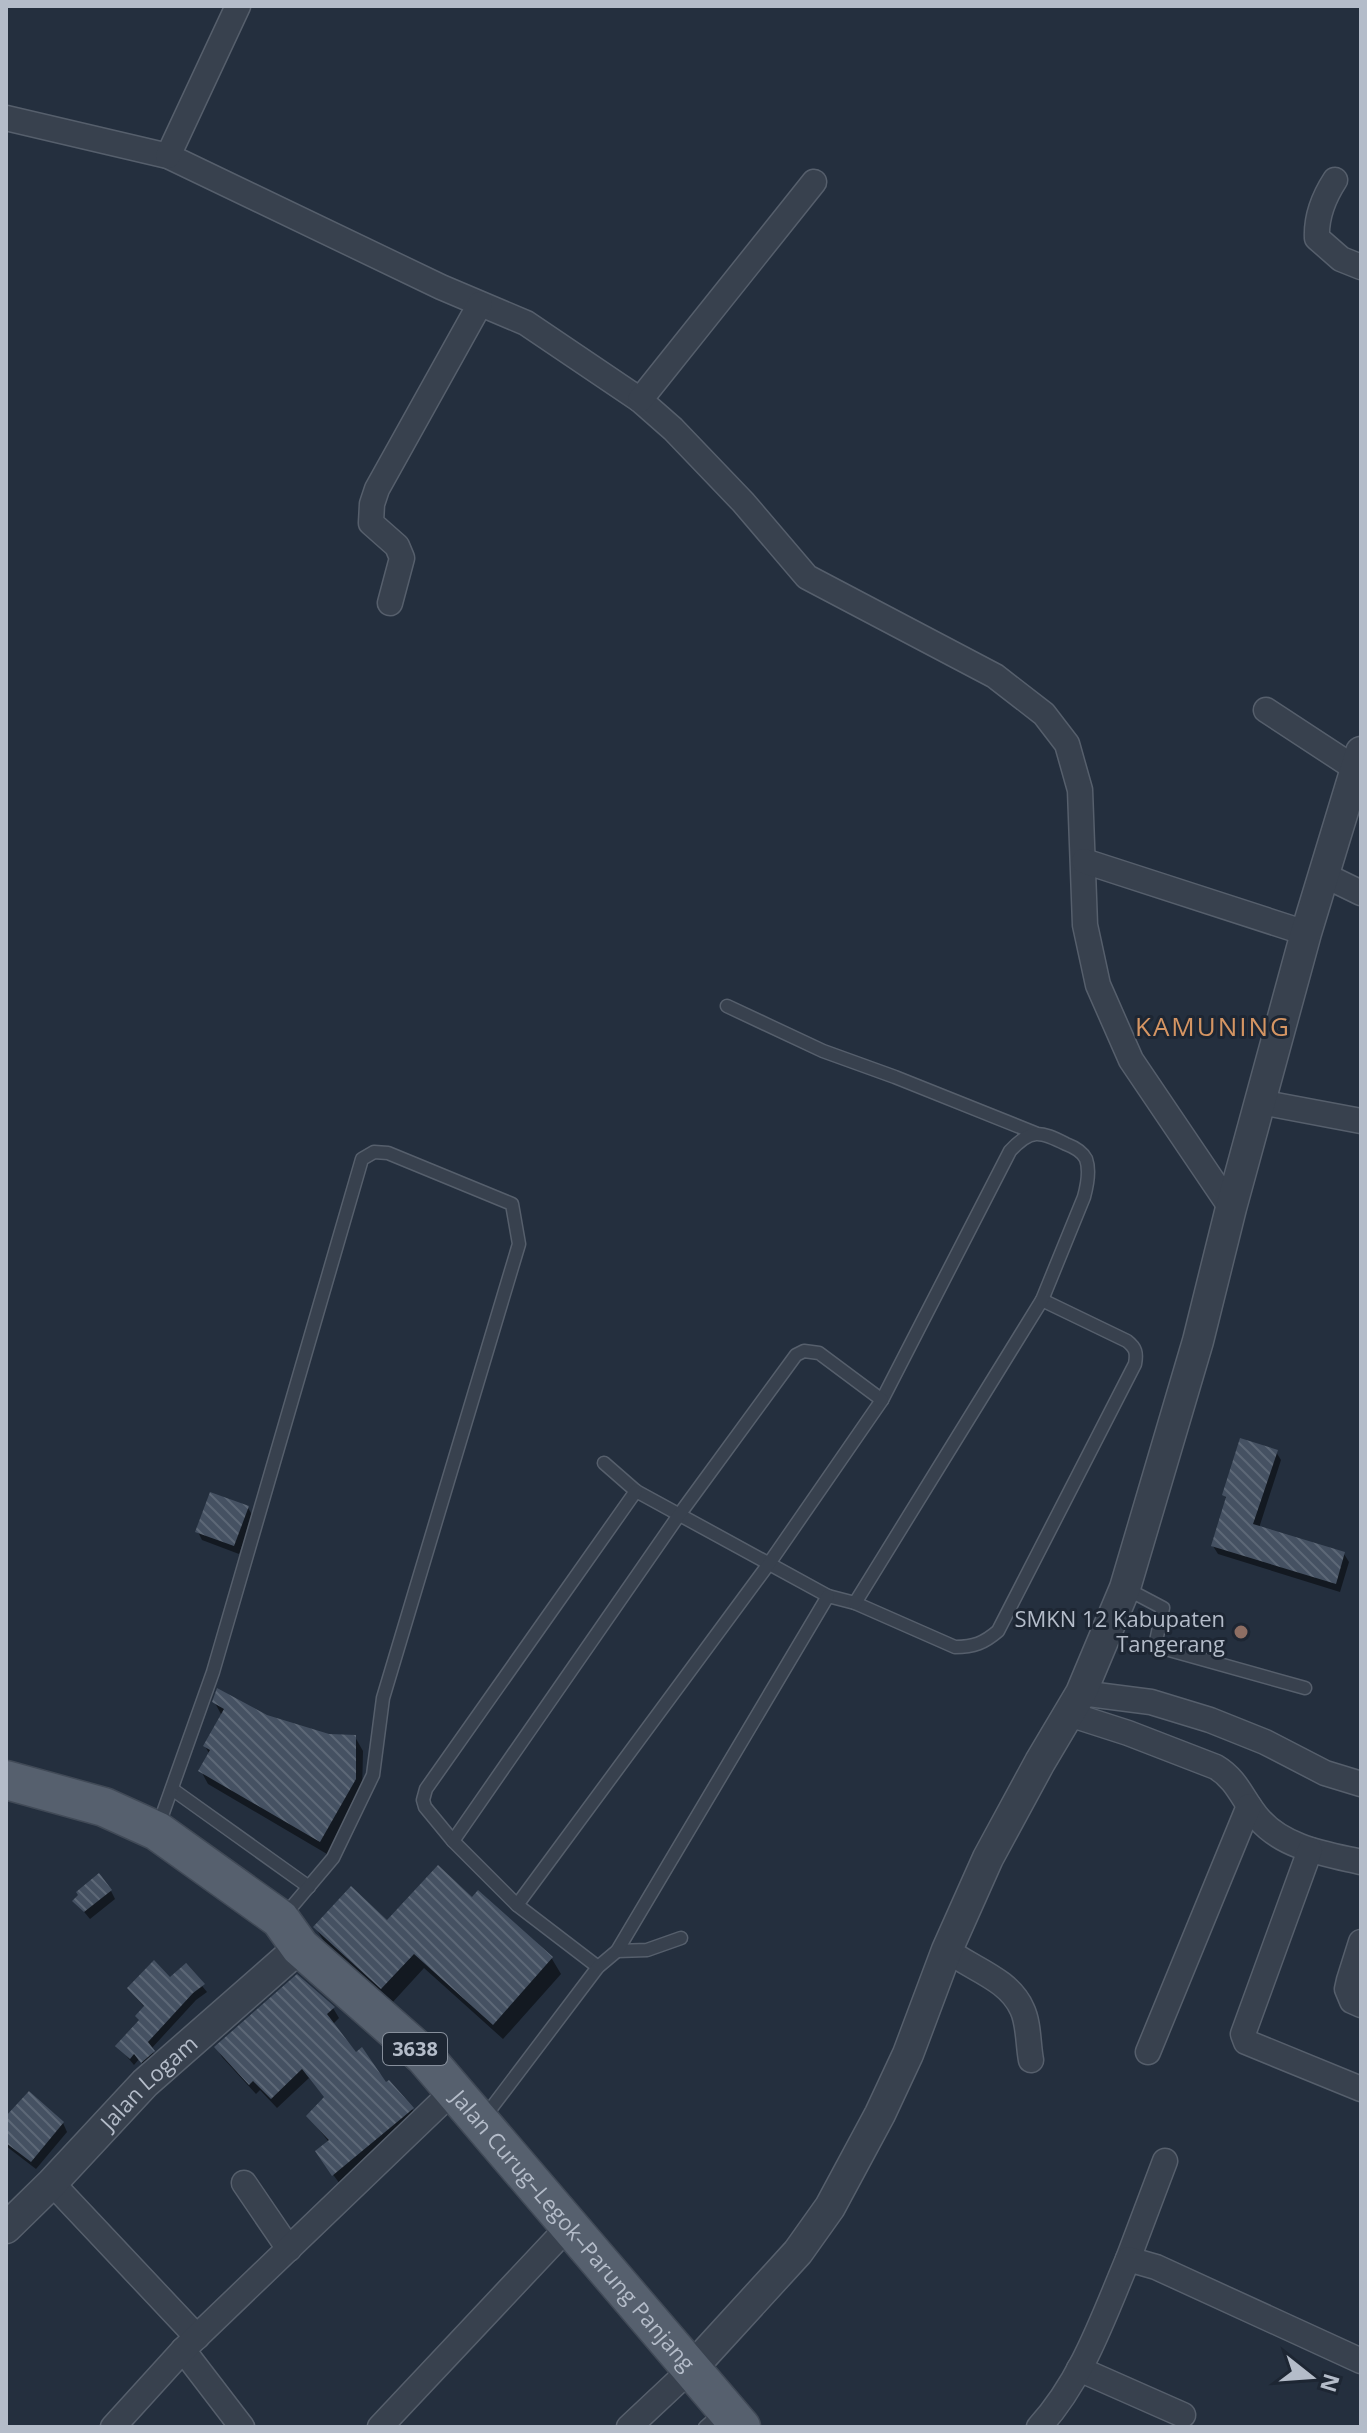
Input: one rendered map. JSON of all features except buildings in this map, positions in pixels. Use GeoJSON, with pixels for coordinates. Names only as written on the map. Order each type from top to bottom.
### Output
{"type":"FeatureCollection","features":[{"type":"Feature","properties":{"kind":"main road","name":"Jalan Curug–Legok–Parung Panjang"},"geometry":{"type":"LineString","coordinates":[[6,1780],[104,1807],[157,1831],[290,1933],[424,2056],[692,2368],[724,2421]]}},
{"type":"Feature","properties":{"kind":"street"},"geometry":{"type":"LineString","coordinates":[[168,156],[238,6]]}},
{"type":"Feature","properties":{"kind":"street"},"geometry":{"type":"LineString","coordinates":[[6,118],[168,156],[315,228],[526,323],[640,400],[673,429],[743,502],[807,577],[995,676],[1044,714],[1067,744],[1080,790],[1085,925],[1098,985],[1131,1060],[1231,1208]]}},
{"type":"Feature","properties":{"kind":"street"},"geometry":{"type":"LineString","coordinates":[[1335,180],[1326,194],[1317,238],[1341,259],[1361,267]]}},
{"type":"Feature","properties":{"kind":"street"},"geometry":{"type":"LineString","coordinates":[[640,400],[814,182]]}},
{"type":"Feature","properties":{"kind":"street"},"geometry":{"type":"LineString","coordinates":[[390,603],[402,558],[397,546],[371,523],[372,504],[389,467],[480,304]]}},
{"type":"Feature","properties":{"kind":"street"},"geometry":{"type":"LineString","coordinates":[[629,2427],[692,2368],[798,2252],[830,2207],[908,2054],[947,1950],[988,1858],[1075,1703],[1125,1588],[1196,1349],[1306,933],[1358,760],[1266,710]]}},
{"type":"Feature","properties":{"kind":"street"},"geometry":{"type":"LineString","coordinates":[[1084,861],[1306,933]]}},
{"type":"Feature","properties":{"kind":"street"},"geometry":{"type":"LineString","coordinates":[[1324,875],[1361,893]]}},
{"type":"Feature","properties":{"kind":"street"},"geometry":{"type":"LineString","coordinates":[[1260,1102],[1361,1121]]}},
{"type":"Feature","properties":{"kind":"street"},"geometry":{"type":"LineString","coordinates":[[1075,1703],[1151,1702],[1210,1720],[1265,1742],[1325,1773],[1361,1784]]}},
{"type":"Feature","properties":{"kind":"street"},"geometry":{"type":"LineString","coordinates":[[1075,1703],[1128,1733],[1230,1775],[1249,1806],[1273,1833],[1310,1850],[1361,1862]]}},
{"type":"Feature","properties":{"kind":"street"},"geometry":{"type":"LineString","coordinates":[[1148,2052],[1249,1806]]}},
{"type":"Feature","properties":{"kind":"street"},"geometry":{"type":"LineString","coordinates":[[1310,1850],[1243,2034],[1246,2042],[1361,2089]]}},
{"type":"Feature","properties":{"kind":"street","name":"Jalan Logam"},"geometry":{"type":"LineString","coordinates":[[6,2228],[290,1933]]}},
{"type":"Feature","properties":{"kind":"street"},"geometry":{"type":"LineString","coordinates":[[1361,1942],[1347,1989],[1352,2001],[1361,2005]]}},
{"type":"Feature","properties":{"kind":"street"},"geometry":{"type":"LineString","coordinates":[[947,1950],[969,1966],[1003,1983],[1022,2010],[1031,2060]]}},
{"type":"Feature","properties":{"kind":"street"},"geometry":{"type":"LineString","coordinates":[[113,2427],[190,2344],[453,2091]]}},
{"type":"Feature","properties":{"kind":"street"},"geometry":{"type":"LineString","coordinates":[[1039,2427],[1067,2390],[1091,2348],[1165,2161]]}},
{"type":"Feature","properties":{"kind":"street"},"geometry":{"type":"LineString","coordinates":[[52,2183],[190,2344],[242,2427]]}},
{"type":"Feature","properties":{"kind":"street"},"geometry":{"type":"LineString","coordinates":[[244,2183],[289,2249]]}},
{"type":"Feature","properties":{"kind":"street"},"geometry":{"type":"LineString","coordinates":[[380,2427],[569,2226]]}},
{"type":"Feature","properties":{"kind":"street"},"geometry":{"type":"LineString","coordinates":[[1128,2259],[1184,2279],[1361,2361]]}},
{"type":"Feature","properties":{"kind":"street"},"geometry":{"type":"LineString","coordinates":[[1079,2369],[1183,2415]]}},
{"type":"Feature","properties":{"kind":"lane"},"geometry":{"type":"LineString","coordinates":[[727,1006],[823,1051],[1035,1133]]}},
{"type":"Feature","properties":{"kind":"lane"},"geometry":{"type":"LineString","coordinates":[[517,1905],[768,1565],[882,1400],[1010,1151],[1026,1136],[1044,1133],[1079,1150],[1086,1159],[1084,1197],[1042,1300],[855,1603]]}},
{"type":"Feature","properties":{"kind":"lane"},"geometry":{"type":"LineString","coordinates":[[157,1831],[213,1672],[362,1159],[374,1152],[388,1153],[512,1204],[519,1244],[383,1698],[373,1775],[333,1858],[309,1887],[290,1933]]}},
{"type":"Feature","properties":{"kind":"lane"},"geometry":{"type":"LineString","coordinates":[[604,1463],[636,1491],[828,1596],[855,1603],[955,1647],[972,1647],[986,1642],[998,1631],[1135,1364],[1137,1354],[1127,1341],[1042,1300]]}},
{"type":"Feature","properties":{"kind":"lane"},"geometry":{"type":"LineString","coordinates":[[453,1841],[679,1515],[796,1355],[804,1351],[819,1353],[882,1400]]}},
{"type":"Feature","properties":{"kind":"lane"},"geometry":{"type":"LineString","coordinates":[[598,1967],[517,1905],[453,1841],[425,1807],[423,1795],[636,1491]]}},
{"type":"Feature","properties":{"kind":"lane"},"geometry":{"type":"LineString","coordinates":[[1125,1588],[1159,1603],[1163,1608],[1155,1646],[1305,1688]]}},
{"type":"Feature","properties":{"kind":"lane"},"geometry":{"type":"LineString","coordinates":[[480,2122],[598,1967],[617,1951],[828,1596]]}},
{"type":"Feature","properties":{"kind":"lane"},"geometry":{"type":"LineString","coordinates":[[172,1789],[309,1887]]}},
{"type":"Feature","properties":{"kind":"lane"},"geometry":{"type":"LineString","coordinates":[[617,1951],[647,1950],[681,1938]]}},
{"type":"Feature","properties":{"kind":"place","name":"SMKN 12 Kabupaten Tangerang"},"geometry":{"type":"Point","coordinates":[1241,1632]}},
{"type":"Feature","properties":{"kind":"district","name":"KAMUNING"},"geometry":{"type":"Point","coordinates":[1213,1027]}}]}
